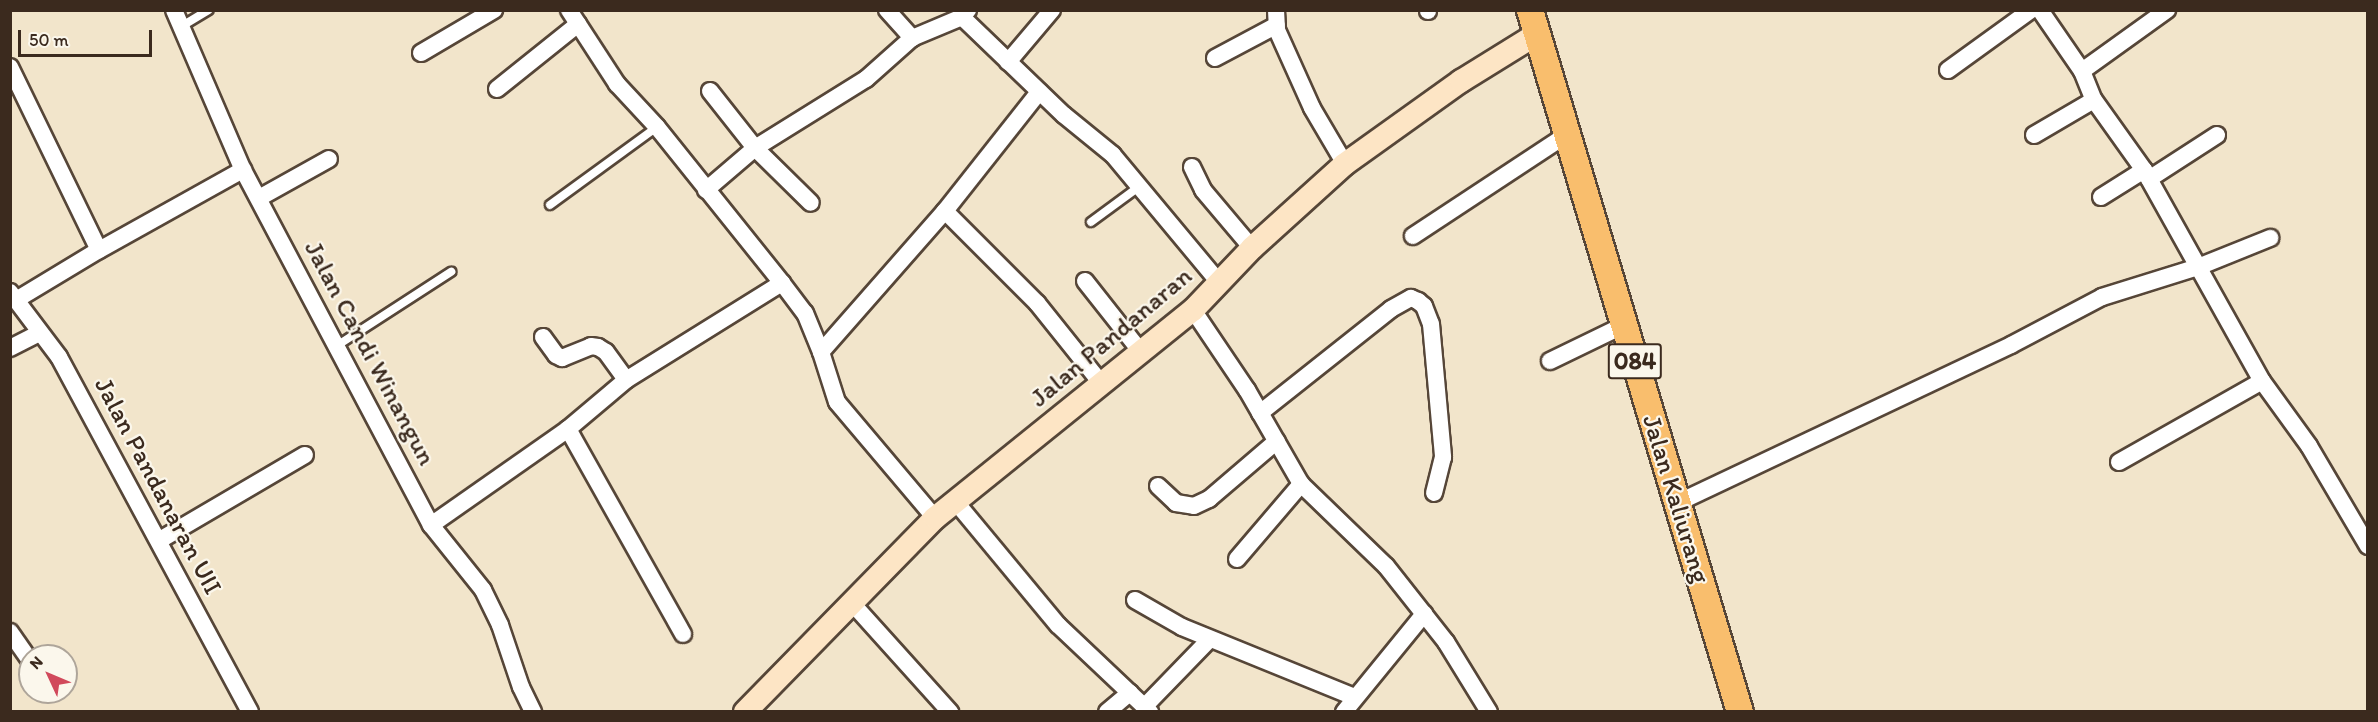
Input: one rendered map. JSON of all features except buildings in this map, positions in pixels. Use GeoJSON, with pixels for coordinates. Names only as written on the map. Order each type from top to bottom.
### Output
{"type":"FeatureCollection","features":[{"type":"Feature","properties":{"kind":"main road","name":"Jalan Pandanaran"},"geometry":{"type":"LineString","coordinates":[[745,711],[934,518],[1193,310],[1252,248],[1345,164],[1461,81],[1534,22]]}},
{"type":"Feature","properties":{"kind":"main road","name":"Jalan Kaliurang"},"geometry":{"type":"LineString","coordinates":[[1534,22],[1740,711]]}},
{"type":"Feature","properties":{"kind":"street","name":"Jalan Candi Winangun"},"geometry":{"type":"LineString","coordinates":[[174,10],[243,170],[338,345],[431,525],[483,590],[500,625],[533,711]]}},
{"type":"Feature","properties":{"kind":"street"},"geometry":{"type":"LineString","coordinates":[[420,53],[494,10]]}},
{"type":"Feature","properties":{"kind":"street"},"geometry":{"type":"LineString","coordinates":[[887,10],[912,38]]}},
{"type":"Feature","properties":{"kind":"street"},"geometry":{"type":"LineString","coordinates":[[1008,62],[1052,10]]}},
{"type":"Feature","properties":{"kind":"street"},"geometry":{"type":"LineString","coordinates":[[1948,70],[2031,10]]}},
{"type":"Feature","properties":{"kind":"street"},"geometry":{"type":"LineString","coordinates":[[2040,10],[2082,71],[2094,100],[2147,175],[2262,381],[2309,446],[2367,546]]}},
{"type":"Feature","properties":{"kind":"street"},"geometry":{"type":"LineString","coordinates":[[2082,71],[2164,15],[2167,10]]}},
{"type":"Feature","properties":{"kind":"street"},"geometry":{"type":"LineString","coordinates":[[706,190],[755,148],[866,80],[912,38],[965,14],[1008,62],[1113,155],[1219,282]]}},
{"type":"Feature","properties":{"kind":"street"},"geometry":{"type":"LineString","coordinates":[[496,89],[574,17],[617,84],[657,127],[805,313],[821,352],[837,402],[934,518]]}},
{"type":"Feature","properties":{"kind":"street"},"geometry":{"type":"LineString","coordinates":[[1215,57],[1276,18],[1312,108],[1345,164]]}},
{"type":"Feature","properties":{"kind":"street"},"geometry":{"type":"LineString","coordinates":[[10,67],[99,250]]}},
{"type":"Feature","properties":{"kind":"street"},"geometry":{"type":"LineString","coordinates":[[710,91],[755,148],[811,203]]}},
{"type":"Feature","properties":{"kind":"street"},"geometry":{"type":"LineString","coordinates":[[821,352],[945,211],[1040,92]]}},
{"type":"Feature","properties":{"kind":"street"},"geometry":{"type":"LineString","coordinates":[[2034,135],[2094,100]]}},
{"type":"Feature","properties":{"kind":"street"},"geometry":{"type":"LineString","coordinates":[[1413,236],[1569,133]]}},
{"type":"Feature","properties":{"kind":"street"},"geometry":{"type":"LineString","coordinates":[[2101,197],[2147,175],[2217,135]]}},
{"type":"Feature","properties":{"kind":"street"},"geometry":{"type":"LineString","coordinates":[[259,198],[329,159]]}},
{"type":"Feature","properties":{"kind":"street"},"geometry":{"type":"LineString","coordinates":[[1192,167],[1203,190],[1252,248]]}},
{"type":"Feature","properties":{"kind":"street"},"geometry":{"type":"LineString","coordinates":[[13,296],[243,170]]}},
{"type":"Feature","properties":{"kind":"street"},"geometry":{"type":"LineString","coordinates":[[945,211],[1037,303],[1102,384]]}},
{"type":"Feature","properties":{"kind":"street"},"geometry":{"type":"LineString","coordinates":[[1677,502],[2011,345],[2102,297],[2198,267],[2271,238]]}},
{"type":"Feature","properties":{"kind":"street"},"geometry":{"type":"LineString","coordinates":[[1085,281],[1141,352]]}},
{"type":"Feature","properties":{"kind":"street"},"geometry":{"type":"LineString","coordinates":[[431,525],[568,429],[626,380],[782,283]]}},
{"type":"Feature","properties":{"kind":"street","name":"Jalan Pandanaran UII"},"geometry":{"type":"LineString","coordinates":[[13,296],[59,357],[250,711]]}},
{"type":"Feature","properties":{"kind":"street"},"geometry":{"type":"LineString","coordinates":[[1260,413],[1391,309],[1411,298],[1418,301],[1424,306],[1431,324],[1442,446],[1443,458],[1434,493]]}},
{"type":"Feature","properties":{"kind":"street"},"geometry":{"type":"LineString","coordinates":[[1193,310],[1260,413],[1301,484],[1386,566],[1446,642],[1489,711]]}},
{"type":"Feature","properties":{"kind":"street"},"geometry":{"type":"LineString","coordinates":[[1550,361],[1624,325]]}},
{"type":"Feature","properties":{"kind":"street"},"geometry":{"type":"LineString","coordinates":[[10,348],[39,333]]}},
{"type":"Feature","properties":{"kind":"street"},"geometry":{"type":"LineString","coordinates":[[543,337],[556,355],[562,358],[591,346],[598,347],[606,352],[626,380]]}},
{"type":"Feature","properties":{"kind":"street"},"geometry":{"type":"LineString","coordinates":[[2119,462],[2262,381]]}},
{"type":"Feature","properties":{"kind":"street"},"geometry":{"type":"LineString","coordinates":[[568,429],[684,634]]}},
{"type":"Feature","properties":{"kind":"street"},"geometry":{"type":"LineString","coordinates":[[1158,486],[1176,503],[1194,506],[1209,499],[1277,441]]}},
{"type":"Feature","properties":{"kind":"street"},"geometry":{"type":"LineString","coordinates":[[159,540],[305,455]]}},
{"type":"Feature","properties":{"kind":"street"},"geometry":{"type":"LineString","coordinates":[[1237,559],[1301,484]]}},
{"type":"Feature","properties":{"kind":"street"},"geometry":{"type":"LineString","coordinates":[[955,501],[1058,625],[1147,709],[1210,639]]}},
{"type":"Feature","properties":{"kind":"street"},"geometry":{"type":"LineString","coordinates":[[1135,600],[1182,627],[1354,698]]}},
{"type":"Feature","properties":{"kind":"street"},"geometry":{"type":"LineString","coordinates":[[852,603],[950,711]]}},
{"type":"Feature","properties":{"kind":"street"},"geometry":{"type":"LineString","coordinates":[[1344,711],[1424,614]]}},
{"type":"Feature","properties":{"kind":"street"},"geometry":{"type":"LineString","coordinates":[[1107,711],[1130,693]]}},
{"type":"Feature","properties":{"kind":"lane"},"geometry":{"type":"LineString","coordinates":[[182,26],[209,10]]}},
{"type":"Feature","properties":{"kind":"lane"},"geometry":{"type":"LineString","coordinates":[[550,205],[657,127]]}},
{"type":"Feature","properties":{"kind":"lane"},"geometry":{"type":"LineString","coordinates":[[1091,222],[1140,186]]}},
{"type":"Feature","properties":{"kind":"lane"},"geometry":{"type":"LineString","coordinates":[[338,345],[451,272]]}}]}
